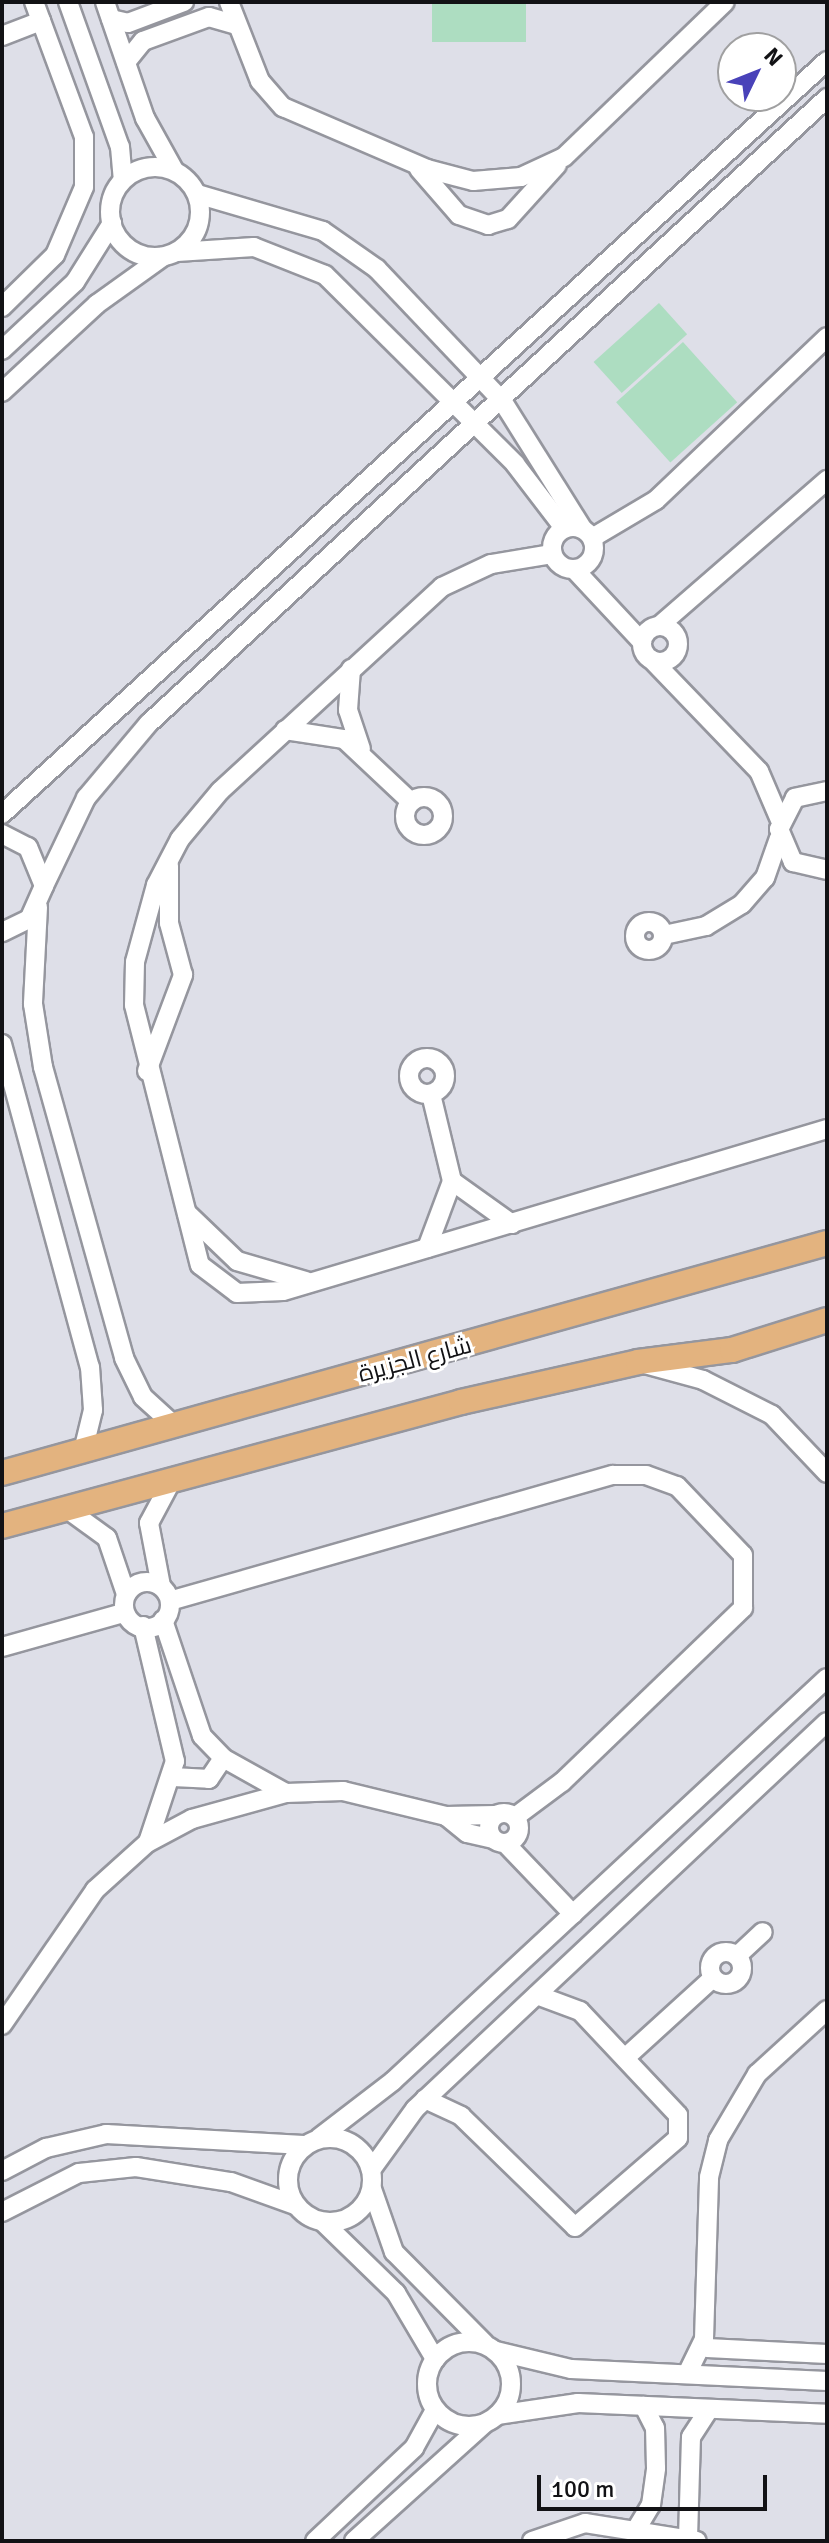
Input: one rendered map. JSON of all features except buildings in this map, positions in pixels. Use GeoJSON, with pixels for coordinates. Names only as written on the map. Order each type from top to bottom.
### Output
{"type":"FeatureCollection","features":[{"type":"Feature","properties":{"kind":"main road","name":"شارع الجزيرة"},"geometry":{"type":"LineString","coordinates":[[2,1473],[827,1243]]}},
{"type":"Feature","properties":{"kind":"main road"},"geometry":{"type":"LineString","coordinates":[[2,1526],[638,1362],[732,1350],[827,1320]]}},
{"type":"Feature","properties":{"kind":"street"},"geometry":{"type":"LineString","coordinates":[[2,307],[55,255],[84,187],[84,137],[34,2]]}},
{"type":"Feature","properties":{"kind":"street"},"geometry":{"type":"LineString","coordinates":[[2,350],[75,282],[112,223],[123,180],[120,147],[68,2]]}},
{"type":"Feature","properties":{"kind":"street"},"geometry":{"type":"LineString","coordinates":[[108,11],[128,23],[184,2]]}},
{"type":"Feature","properties":{"kind":"street"},"geometry":{"type":"LineString","coordinates":[[229,2],[260,81],[283,107],[449,177],[497,181],[564,157]]}},
{"type":"Feature","properties":{"kind":"street"},"geometry":{"type":"LineString","coordinates":[[412,160],[459,215],[488,225],[516,211],[564,157],[726,5]]}},
{"type":"Feature","properties":{"kind":"street"},"geometry":{"type":"LineString","coordinates":[[108,11],[126,62],[174,170],[197,194],[292,220],[352,248],[503,402],[593,555],[574,569]]}},
{"type":"Feature","properties":{"kind":"street"},"geometry":{"type":"LineString","coordinates":[[126,62],[143,41],[209,17],[237,25]]}},
{"type":"Feature","properties":{"kind":"street"},"geometry":{"type":"LineString","coordinates":[[2,36],[41,21]]}},
{"type":"Feature","properties":{"kind":"street"},"geometry":{"type":"LineString","coordinates":[[2,814],[827,61]]}},
{"type":"Feature","properties":{"kind":"street"},"geometry":{"type":"LineString","coordinates":[[175,1426],[143,1397],[124,1358],[43,1067],[33,1004],[38,907],[44,886],[86,798],[125,747],[475,428],[827,98]]}},
{"type":"Feature","properties":{"kind":"street"},"geometry":{"type":"LineString","coordinates":[[123,180],[147,168],[174,170]]}},
{"type":"Feature","properties":{"kind":"street"},"geometry":{"type":"LineString","coordinates":[[2,392],[97,304],[195,233],[197,194]]}},
{"type":"Feature","properties":{"kind":"street"},"geometry":{"type":"LineString","coordinates":[[112,223],[132,250],[170,254],[254,247],[303,263],[346,292],[579,532]]}},
{"type":"Feature","properties":{"kind":"street"},"geometry":{"type":"LineString","coordinates":[[827,337],[649,506],[579,532],[552,554],[465,573],[351,669],[285,730],[196,817],[170,859],[139,941],[134,1005],[146,1074],[200,1265],[216,1282],[260,1295],[512,1224],[827,1129]]}},
{"type":"Feature","properties":{"kind":"street"},"geometry":{"type":"LineString","coordinates":[[642,642],[827,480]]}},
{"type":"Feature","properties":{"kind":"street"},"geometry":{"type":"LineString","coordinates":[[791,510],[827,497]]}},
{"type":"Feature","properties":{"kind":"street"},"geometry":{"type":"LineString","coordinates":[[552,554],[574,569],[642,642],[652,660],[759,771],[806,792],[827,791]]}},
{"type":"Feature","properties":{"kind":"street"},"geometry":{"type":"LineString","coordinates":[[652,660],[667,661],[678,645],[696,592]]}},
{"type":"Feature","properties":{"kind":"street"},"geometry":{"type":"LineString","coordinates":[[659,626],[678,645],[687,696]]}},
{"type":"Feature","properties":{"kind":"street"},"geometry":{"type":"LineString","coordinates":[[351,669],[348,710],[361,749]]}},
{"type":"Feature","properties":{"kind":"street"},"geometry":{"type":"LineString","coordinates":[[325,732],[348,710]]}},
{"type":"Feature","properties":{"kind":"street"},"geometry":{"type":"LineString","coordinates":[[285,730],[325,732],[361,749],[411,802]]}},
{"type":"Feature","properties":{"kind":"street"},"geometry":{"type":"LineString","coordinates":[[759,771],[780,829],[806,869]]}},
{"type":"Feature","properties":{"kind":"street"},"geometry":{"type":"LineString","coordinates":[[757,889],[780,829],[806,792]]}},
{"type":"Feature","properties":{"kind":"street"},"geometry":{"type":"LineString","coordinates":[[2,834],[37,858],[44,886]]}},
{"type":"Feature","properties":{"kind":"street"},"geometry":{"type":"LineString","coordinates":[[146,1074],[183,975],[174,938],[170,859]]}},
{"type":"Feature","properties":{"kind":"street"},"geometry":{"type":"LineString","coordinates":[[664,935],[725,917],[757,889],[806,869],[827,870]]}},
{"type":"Feature","properties":{"kind":"street"},"geometry":{"type":"LineString","coordinates":[[2,932],[38,907]]}},
{"type":"Feature","properties":{"kind":"street"},"geometry":{"type":"LineString","coordinates":[[139,941],[174,938]]}},
{"type":"Feature","properties":{"kind":"street"},"geometry":{"type":"LineString","coordinates":[[134,1005],[168,1016]]}},
{"type":"Feature","properties":{"kind":"street"},"geometry":{"type":"LineString","coordinates":[[2,1044],[90,1367],[93,1410],[83,1451]]}},
{"type":"Feature","properties":{"kind":"street"},"geometry":{"type":"LineString","coordinates":[[427,1248],[452,1181],[431,1094]]}},
{"type":"Feature","properties":{"kind":"street"},"geometry":{"type":"LineString","coordinates":[[452,1181],[512,1224]]}},
{"type":"Feature","properties":{"kind":"street"},"geometry":{"type":"LineString","coordinates":[[183,1208],[237,1261],[310,1281]]}},
{"type":"Feature","properties":{"kind":"street"},"geometry":{"type":"LineString","coordinates":[[638,1362],[703,1380],[772,1415],[827,1473]]}},
{"type":"Feature","properties":{"kind":"street"},"geometry":{"type":"LineString","coordinates":[[2,2025],[85,1902],[147,1843],[192,1819],[234,1803],[286,1793],[362,1793],[446,1816],[515,1817],[573,1771],[743,1608],[743,1555],[677,1486],[646,1475],[613,1475],[167,1593],[126,1594]]}},
{"type":"Feature","properties":{"kind":"street"},"geometry":{"type":"LineString","coordinates":[[172,1480],[149,1523],[167,1593],[163,1620],[195,1723],[223,1758],[235,1779],[234,1803]]}},
{"type":"Feature","properties":{"kind":"street"},"geometry":{"type":"LineString","coordinates":[[67,1509],[107,1538],[126,1594],[123,1613]]}},
{"type":"Feature","properties":{"kind":"street"},"geometry":{"type":"LineString","coordinates":[[2,1647],[123,1613],[143,1626],[173,1737],[173,1777],[147,1843]]}},
{"type":"Feature","properties":{"kind":"street"},"geometry":{"type":"LineString","coordinates":[[143,1626],[163,1620]]}},
{"type":"Feature","properties":{"kind":"street"},"geometry":{"type":"LineString","coordinates":[[295,2205],[287,2173],[312,2142],[393,2081],[827,1678]]}},
{"type":"Feature","properties":{"kind":"street"},"geometry":{"type":"LineString","coordinates":[[323,2222],[355,2214],[372,2178],[425,2099],[827,1722]]}},
{"type":"Feature","properties":{"kind":"street"},"geometry":{"type":"LineString","coordinates":[[173,1777],[209,1779],[223,1758]]}},
{"type":"Feature","properties":{"kind":"street"},"geometry":{"type":"LineString","coordinates":[[223,1758],[286,1793]]}},
{"type":"Feature","properties":{"kind":"street"},"geometry":{"type":"LineString","coordinates":[[173,1777],[192,1819]]}},
{"type":"Feature","properties":{"kind":"street"},"geometry":{"type":"LineString","coordinates":[[495,1815],[489,1827],[500,1842],[573,1914]]}},
{"type":"Feature","properties":{"kind":"street"},"geometry":{"type":"LineString","coordinates":[[446,1816],[467,1833],[500,1842],[518,1836],[515,1817]]}},
{"type":"Feature","properties":{"kind":"street"},"geometry":{"type":"LineString","coordinates":[[625,2058],[713,1978],[722,1984],[738,1980],[737,1956],[763,1932]]}},
{"type":"Feature","properties":{"kind":"street"},"geometry":{"type":"LineString","coordinates":[[446,2080],[461,2116],[560,2220],[583,2225],[681,2132],[678,2115],[578,2009],[570,1984],[574,1960]]}},
{"type":"Feature","properties":{"kind":"street"},"geometry":{"type":"LineString","coordinates":[[537,1995],[578,2009]]}},
{"type":"Feature","properties":{"kind":"street"},"geometry":{"type":"LineString","coordinates":[[687,2374],[706,2344],[709,2177],[718,2140],[757,2074],[827,2010]]}},
{"type":"Feature","properties":{"kind":"street"},"geometry":{"type":"LineString","coordinates":[[425,2099],[461,2116]]}},
{"type":"Feature","properties":{"kind":"street"},"geometry":{"type":"LineString","coordinates":[[2,2171],[46,2148],[106,2134],[352,2143],[372,2178],[377,2221],[394,2252],[490,2348],[511,2390],[491,2419],[354,2541]]}},
{"type":"Feature","properties":{"kind":"street"},"geometry":{"type":"LineString","coordinates":[[2,2212],[79,2173],[136,2167],[231,2182],[295,2205],[323,2222],[396,2293],[435,2359]]}},
{"type":"Feature","properties":{"kind":"street"},"geometry":{"type":"LineString","coordinates":[[827,2381],[571,2369],[490,2348],[457,2343],[435,2359],[427,2384],[435,2410],[458,2425],[551,2405],[827,2414]]}},
{"type":"Feature","properties":{"kind":"street"},"geometry":{"type":"LineString","coordinates":[[706,2344],[827,2354]]}},
{"type":"Feature","properties":{"kind":"street"},"geometry":{"type":"LineString","coordinates":[[706,2344],[725,2376]]}},
{"type":"Feature","properties":{"kind":"street"},"geometry":{"type":"LineString","coordinates":[[637,2528],[651,2505],[656,2468],[655,2428],[644,2406]]}},
{"type":"Feature","properties":{"kind":"street"},"geometry":{"type":"LineString","coordinates":[[532,2541],[585,2523],[637,2528],[692,2540],[691,2437],[709,2409]]}},
{"type":"Feature","properties":{"kind":"street"},"geometry":{"type":"LineString","coordinates":[[315,2541],[414,2448],[435,2410]]}},
{"type":"Feature","properties":{"kind":"green space"},"geometry":{"type":"Polygon","coordinates":[[[432,2],[526,2],[526,42],[432,42],[432,2]]]}},
{"type":"Feature","properties":{"kind":"green space"},"geometry":{"type":"Polygon","coordinates":[[[659,303],[687,334],[622,393],[594,362],[659,303]]]}},
{"type":"Feature","properties":{"kind":"green space"},"geometry":{"type":"Polygon","coordinates":[[[683,342],[737,402],[670,462],[616,402],[683,342]]]}}]}
